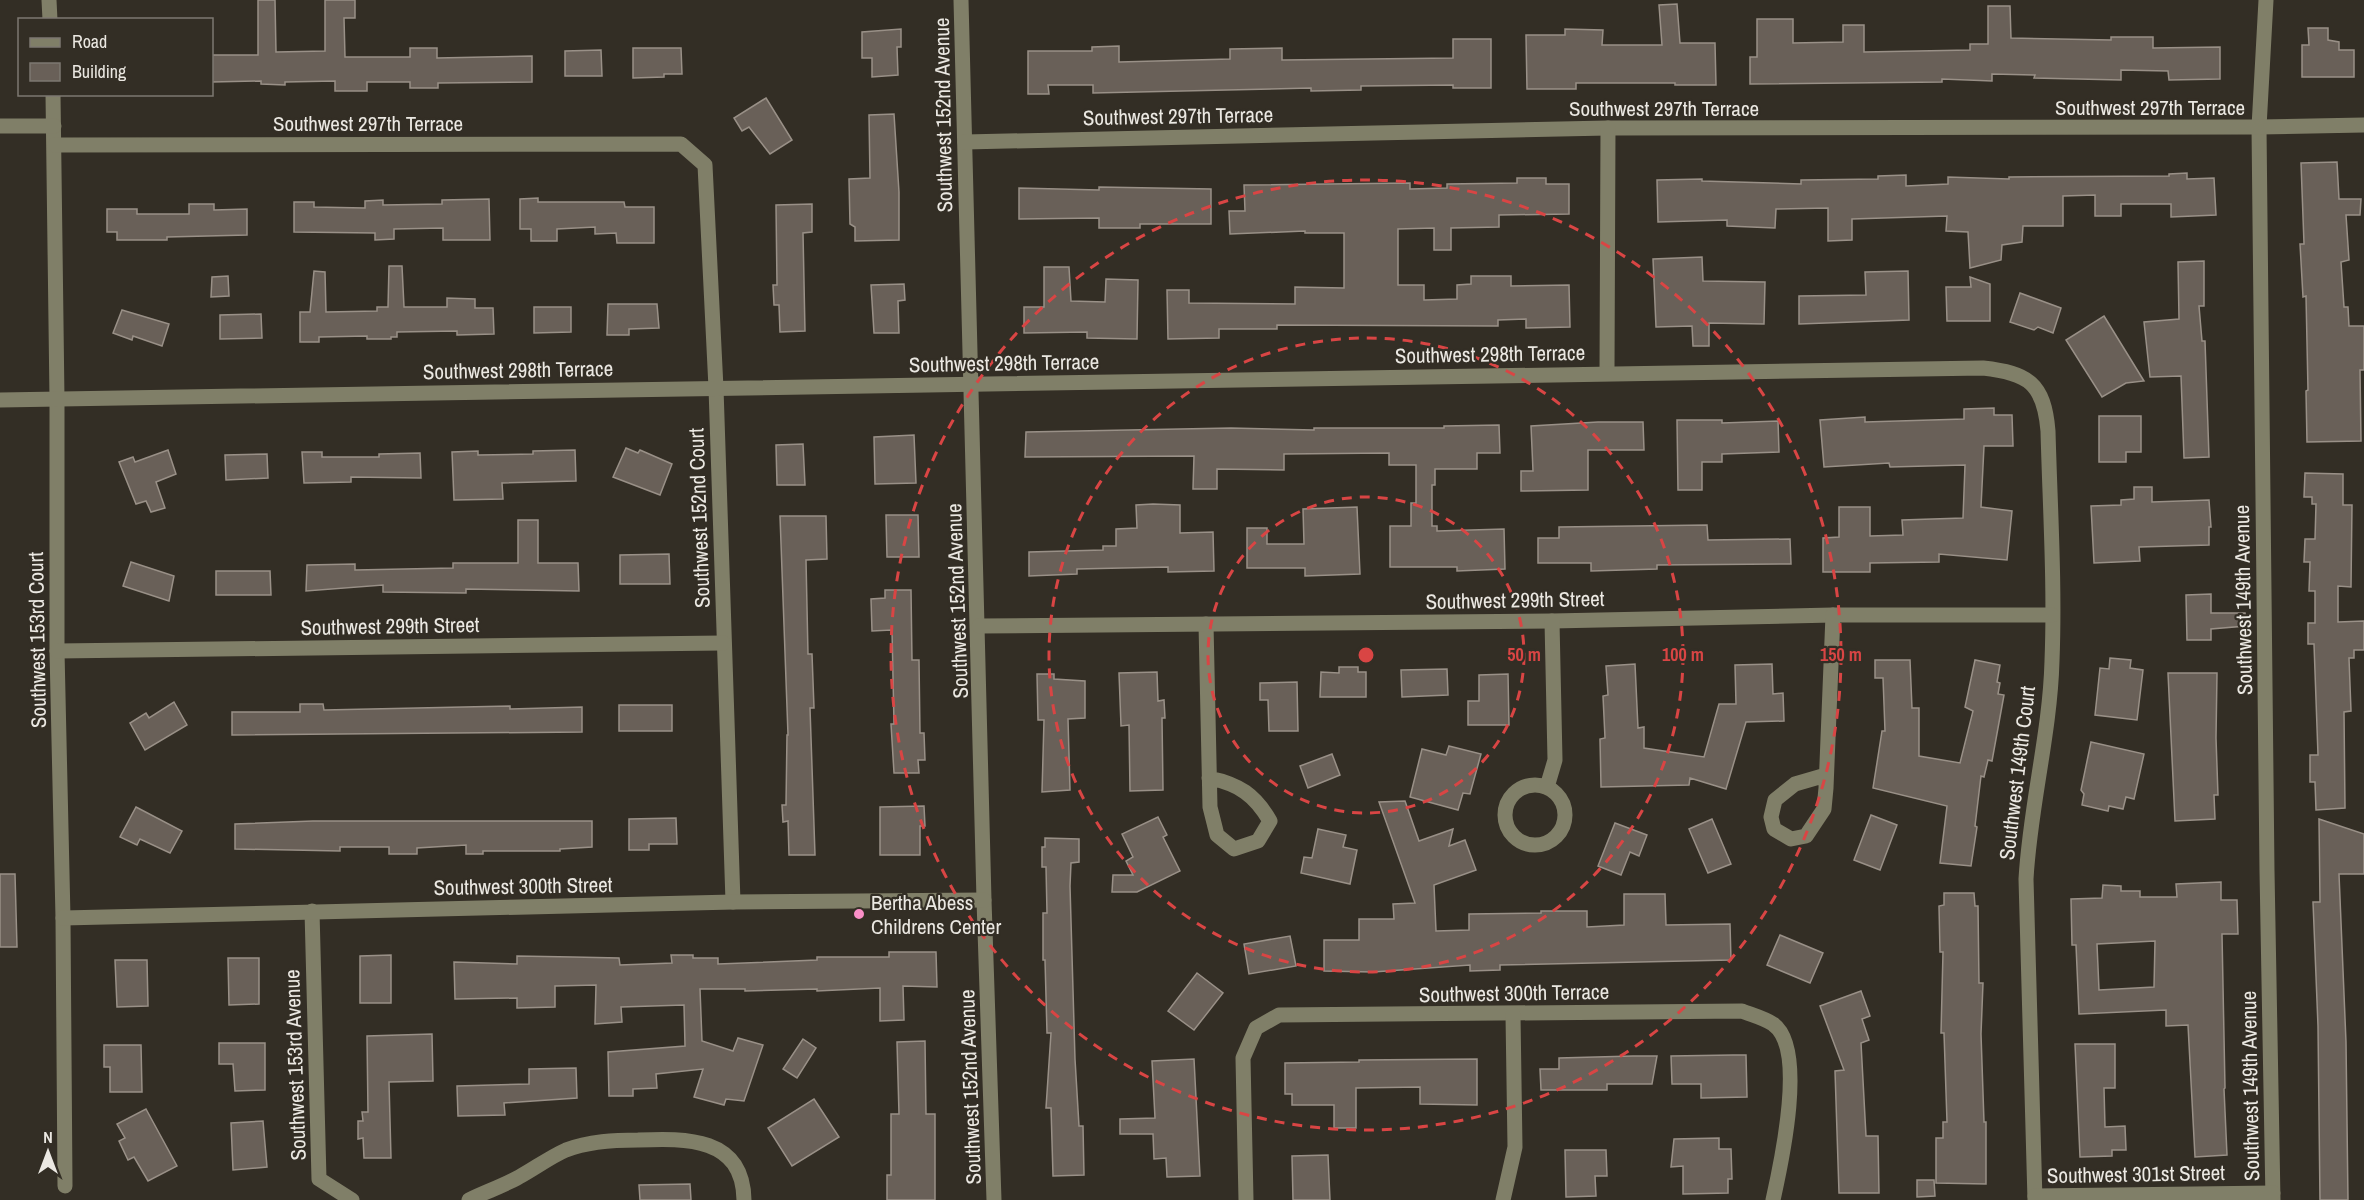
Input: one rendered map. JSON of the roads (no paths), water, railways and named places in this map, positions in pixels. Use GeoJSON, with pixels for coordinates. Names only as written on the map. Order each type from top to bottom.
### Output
{"type":"FeatureCollection","features":[{"type":"Feature","properties":{"kind":"street"},"geometry":{"type":"LineString","coordinates":[[49,0],[50,18]]}},
{"type":"Feature","properties":{"kind":"street","name":"Southwest 152nd Avenue"},"geometry":{"type":"LineString","coordinates":[[961,0],[994,1200]]}},
{"type":"Feature","properties":{"kind":"street","name":"Southwest 149th Avenue"},"geometry":{"type":"LineString","coordinates":[[2266,0],[2259,127],[2266,835],[2273,1197]]}},
{"type":"Feature","properties":{"kind":"street","name":"Southwest 153rd Court"},"geometry":{"type":"LineString","coordinates":[[53,96],[57,651],[63,918],[65,1186]]}},
{"type":"Feature","properties":{"kind":"street","name":"Southwest 297th Terrace"},"geometry":{"type":"LineString","coordinates":[[965,142],[1608,128],[2364,125]]}},
{"type":"Feature","properties":{"kind":"street"},"geometry":{"type":"LineString","coordinates":[[0,126],[54,126]]}},
{"type":"Feature","properties":{"kind":"street"},"geometry":{"type":"LineString","coordinates":[[1607,373],[1608,128]]}},
{"type":"Feature","properties":{"kind":"street","name":"Southwest 297th Terrace"},"geometry":{"type":"LineString","coordinates":[[54,145],[681,144]]}},
{"type":"Feature","properties":{"kind":"street","name":"Southwest 152nd Court"},"geometry":{"type":"LineString","coordinates":[[681,144],[705,165],[716,388],[733,903]]}},
{"type":"Feature","properties":{"kind":"street","name":"Southwest 298th Terrace"},"geometry":{"type":"LineString","coordinates":[[0,400],[1607,373],[1983,368],[2008,370]]}},
{"type":"Feature","properties":{"kind":"street","name":"Southwest 149th Court"},"geometry":{"type":"LineString","coordinates":[[2008,370],[2025,377],[2035,387],[2047,410],[2052,662],[2049,701],[2028,834],[2025,879],[2035,1198]]}},
{"type":"Feature","properties":{"kind":"street"},"geometry":{"type":"LineString","coordinates":[[1826,775],[1795,784],[1774,800],[1771,817],[1774,829],[1791,839],[1806,836],[1824,809],[1826,775],[1833,615]]}},
{"type":"Feature","properties":{"kind":"street","name":"Southwest 299th Street"},"geometry":{"type":"LineString","coordinates":[[979,626],[1552,621],[1833,615],[2052,615]]}},
{"type":"Feature","properties":{"kind":"street"},"geometry":{"type":"LineString","coordinates":[[1546,787],[1554,760],[1552,621]]}},
{"type":"Feature","properties":{"kind":"street"},"geometry":{"type":"LineString","coordinates":[[1206,624],[1209,778],[1210,807],[1217,836],[1234,849],[1258,841],[1270,821],[1259,802],[1230,782],[1209,778]]}},
{"type":"Feature","properties":{"kind":"street","name":"Southwest 299th Street"},"geometry":{"type":"LineString","coordinates":[[57,651],[723,643]]}},
{"type":"Feature","properties":{"kind":"street","name":"Southwest 300th Street"},"geometry":{"type":"LineString","coordinates":[[63,918],[312,911],[984,900]]}},
{"type":"Feature","properties":{"kind":"street","name":"Southwest 153rd Avenue"},"geometry":{"type":"LineString","coordinates":[[312,911],[319,1179],[352,1200]]}},
{"type":"Feature","properties":{"kind":"street","name":"Southwest 300th Terrace"},"geometry":{"type":"LineString","coordinates":[[1246,1200],[1243,1058],[1256,1028],[1279,1016],[1742,1011],[1774,1024],[1787,1047],[1790,1096],[1787,1136],[1773,1200]]}},
{"type":"Feature","properties":{"kind":"street"},"geometry":{"type":"LineString","coordinates":[[1503,1200],[1515,1147],[1513,1015]]}},
{"type":"Feature","properties":{"kind":"street"},"geometry":{"type":"LineString","coordinates":[[469,1200],[516,1179],[566,1150],[618,1140],[682,1139],[700,1142],[726,1155],[740,1174],[744,1200]]}},
{"type":"Feature","properties":{"kind":"street","name":"Southwest 301st Street"},"geometry":{"type":"LineString","coordinates":[[2035,1198],[2273,1197]]}},
{"type":"Feature","properties":{"kind":"place","name":"Bertha Abess Childrens Center"},"geometry":{"type":"Point","coordinates":[859,914]}}]}
